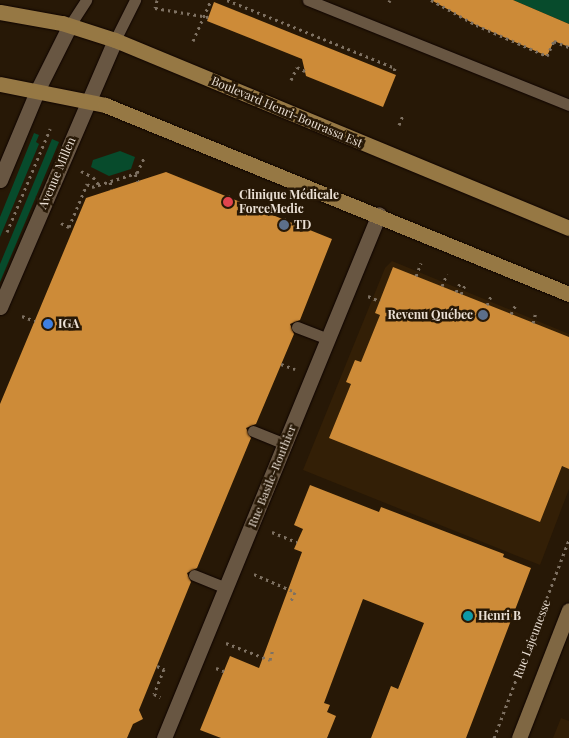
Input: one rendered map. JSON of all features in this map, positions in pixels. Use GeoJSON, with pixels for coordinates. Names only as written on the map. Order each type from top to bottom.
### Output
{"type":"FeatureCollection","features":[{"type":"Feature","properties":{"kind":"main road","name":"Boulevard Henri-Bourassa Est"},"geometry":{"type":"LineString","coordinates":[[0,12],[70,25],[115,40],[569,228]]}},
{"type":"Feature","properties":{"kind":"main road"},"geometry":{"type":"LineString","coordinates":[[0,84],[38,89],[90,100],[379,214],[569,294]]}},
{"type":"Feature","properties":{"kind":"main road","name":"Rue Lajeunesse"},"geometry":{"type":"LineString","coordinates":[[519,738],[569,610]]}},
{"type":"Feature","properties":{"kind":"street"},"geometry":{"type":"LineString","coordinates":[[0,180],[38,89],[70,25]]}},
{"type":"Feature","properties":{"kind":"street","name":"Avenue Millen"},"geometry":{"type":"LineString","coordinates":[[0,307],[115,40]]}},
{"type":"Feature","properties":{"kind":"street","name":"Rue Basile-Routhier"},"geometry":{"type":"LineString","coordinates":[[164,738],[379,214]]}},
{"type":"Feature","properties":{"kind":"lane"},"geometry":{"type":"LineString","coordinates":[[70,25],[86,0]]}},
{"type":"Feature","properties":{"kind":"lane"},"geometry":{"type":"LineString","coordinates":[[115,40],[135,0]]}},
{"type":"Feature","properties":{"kind":"lane"},"geometry":{"type":"LineString","coordinates":[[308,0],[567,108]]}},
{"type":"Feature","properties":{"kind":"lane"},"geometry":{"type":"LineString","coordinates":[[297,327],[328,339]]}},
{"type":"Feature","properties":{"kind":"lane"},"geometry":{"type":"LineString","coordinates":[[253,431],[285,444]]}},
{"type":"Feature","properties":{"kind":"lane"},"geometry":{"type":"LineString","coordinates":[[194,575],[226,588]]}},
{"type":"Feature","properties":{"kind":"path"},"geometry":{"type":"LineString","coordinates":[[157,0],[155,8],[208,17]]}},
{"type":"Feature","properties":{"kind":"path"},"geometry":{"type":"LineString","coordinates":[[193,41],[211,0]]}},
{"type":"Feature","properties":{"kind":"path"},"geometry":{"type":"LineString","coordinates":[[227,0],[395,68],[393,74]]}},
{"type":"Feature","properties":{"kind":"path"},"geometry":{"type":"LineString","coordinates":[[431,0],[476,25],[548,56],[554,41],[569,47]]}},
{"type":"Feature","properties":{"kind":"path"},"geometry":{"type":"LineString","coordinates":[[291,80],[297,67],[305,71]]}},
{"type":"Feature","properties":{"kind":"path"},"geometry":{"type":"LineString","coordinates":[[399,125],[403,115]]}},
{"type":"Feature","properties":{"kind":"path","name":"Avenue Millen"},"geometry":{"type":"LineString","coordinates":[[4,242],[50,129]]}},
{"type":"Feature","properties":{"kind":"path"},"geometry":{"type":"LineString","coordinates":[[61,223],[69,227],[87,184],[92,187],[135,174],[145,156]]}},
{"type":"Feature","properties":{"kind":"path"},"geometry":{"type":"LineString","coordinates":[[81,171],[93,177],[99,185]]}},
{"type":"Feature","properties":{"kind":"path"},"geometry":{"type":"LineString","coordinates":[[135,174],[138,181]]}},
{"type":"Feature","properties":{"kind":"path"},"geometry":{"type":"LineString","coordinates":[[110,182],[112,189]]}},
{"type":"Feature","properties":{"kind":"path"},"geometry":{"type":"LineString","coordinates":[[228,197],[230,192]]}},
{"type":"Feature","properties":{"kind":"path"},"geometry":{"type":"LineString","coordinates":[[264,211],[266,206]]}},
{"type":"Feature","properties":{"kind":"path"},"geometry":{"type":"LineString","coordinates":[[284,220],[286,215]]}},
{"type":"Feature","properties":{"kind":"path"},"geometry":{"type":"LineString","coordinates":[[416,276],[421,263]]}},
{"type":"Feature","properties":{"kind":"path"},"geometry":{"type":"LineString","coordinates":[[442,286],[447,274]]}},
{"type":"Feature","properties":{"kind":"path"},"geometry":{"type":"LineString","coordinates":[[456,292],[462,280]]}},
{"type":"Feature","properties":{"kind":"path"},"geometry":{"type":"LineString","coordinates":[[461,294],[466,283]]}},
{"type":"Feature","properties":{"kind":"path"},"geometry":{"type":"LineString","coordinates":[[487,305],[492,294]]}},
{"type":"Feature","properties":{"kind":"path"},"geometry":{"type":"LineString","coordinates":[[368,296],[380,301]]}},
{"type":"Feature","properties":{"kind":"path"},"geometry":{"type":"LineString","coordinates":[[512,314],[516,304]]}},
{"type":"Feature","properties":{"kind":"path"},"geometry":{"type":"LineString","coordinates":[[533,323],[536,312]]}},
{"type":"Feature","properties":{"kind":"path"},"geometry":{"type":"LineString","coordinates":[[22,316],[35,321]]}},
{"type":"Feature","properties":{"kind":"path"},"geometry":{"type":"LineString","coordinates":[[281,364],[294,369]]}},
{"type":"Feature","properties":{"kind":"path"},"geometry":{"type":"LineString","coordinates":[[272,532],[297,542]]}},
{"type":"Feature","properties":{"kind":"path","name":"Rue Lajeunesse"},"geometry":{"type":"LineString","coordinates":[[494,738],[569,540]]}},
{"type":"Feature","properties":{"kind":"path"},"geometry":{"type":"LineString","coordinates":[[254,574],[294,592],[290,603]]}},
{"type":"Feature","properties":{"kind":"path"},"geometry":{"type":"LineString","coordinates":[[226,643],[270,660],[273,649]]}},
{"type":"Feature","properties":{"kind":"path"},"geometry":{"type":"LineString","coordinates":[[157,666],[164,669],[154,694],[160,697]]}},
{"type":"Feature","properties":{"kind":"path"},"geometry":{"type":"LineString","coordinates":[[216,668],[224,671]]}},
{"type":"Feature","properties":{"kind":"shaded area"},"geometry":{"type":"Polygon","coordinates":[[[392,261],[569,334],[569,489],[540,565],[303,470],[385,268],[392,261]]]}},
{"type":"Feature","properties":{"kind":"shaded area"},"geometry":{"type":"Polygon","coordinates":[[[561,718],[569,721],[569,738],[553,738],[561,718]]]}},
{"type":"Feature","properties":{"kind":"green space"},"geometry":{"type":"Polygon","coordinates":[[[513,0],[569,0],[569,24],[513,0]]]}},
{"type":"Feature","properties":{"kind":"green space"},"geometry":{"type":"Polygon","coordinates":[[[34,133],[39,135],[36,142],[39,144],[0,237],[0,217],[34,133]]]}},
{"type":"Feature","properties":{"kind":"green space"},"geometry":{"type":"Polygon","coordinates":[[[52,139],[59,142],[0,282],[0,264],[52,139]]]}},
{"type":"Feature","properties":{"kind":"green space"},"geometry":{"type":"Polygon","coordinates":[[[120,151],[135,157],[131,169],[109,176],[91,167],[93,160],[120,151]]]}},
{"type":"Feature","properties":{"kind":"building"},"geometry":{"type":"Polygon","coordinates":[[[431,0],[513,0],[569,24],[569,47],[554,41],[547,56],[476,25],[431,0]]]}},
{"type":"Feature","properties":{"kind":"building"},"geometry":{"type":"Polygon","coordinates":[[[214,2],[396,75],[383,107],[306,76],[302,59],[207,21],[214,2]]]}},
{"type":"Feature","properties":{"kind":"building"},"geometry":{"type":"Polygon","coordinates":[[[166,172],[332,239],[300,320],[290,324],[294,334],[256,424],[246,428],[251,438],[197,568],[187,573],[191,582],[139,710],[143,719],[133,724],[127,738],[0,738],[0,404],[86,198],[166,172]]]}},
{"type":"Feature","properties":{"kind":"building"},"geometry":{"type":"Polygon","coordinates":[[[393,267],[569,337],[569,469],[562,466],[540,522],[329,438],[351,384],[346,382],[355,360],[361,362],[380,315],[375,313],[393,267]]]}},
{"type":"Feature","properties":{"kind":"building","name":"Henri B"},"geometry":{"type":"Polygon","coordinates":[[[310,485],[379,512],[381,507],[504,554],[503,557],[531,568],[466,738],[371,738],[391,686],[398,689],[424,623],[363,599],[324,703],[330,705],[327,712],[336,716],[327,738],[221,738],[200,730],[230,656],[259,668],[302,552],[294,549],[303,529],[294,525],[310,485]]]}},
{"type":"Feature","properties":{"kind":"place","name":"Clinique Médicale ForceMedic"},"geometry":{"type":"Point","coordinates":[228,202]}},
{"type":"Feature","properties":{"kind":"place","name":"TD"},"geometry":{"type":"Point","coordinates":[284,225]}},
{"type":"Feature","properties":{"kind":"place","name":"Revenu Québec"},"geometry":{"type":"Point","coordinates":[483,315]}},
{"type":"Feature","properties":{"kind":"place","name":"IGA"},"geometry":{"type":"Point","coordinates":[48,324]}},
{"type":"Feature","properties":{"kind":"place","name":"Henri B"},"geometry":{"type":"Point","coordinates":[468,616]}}]}
